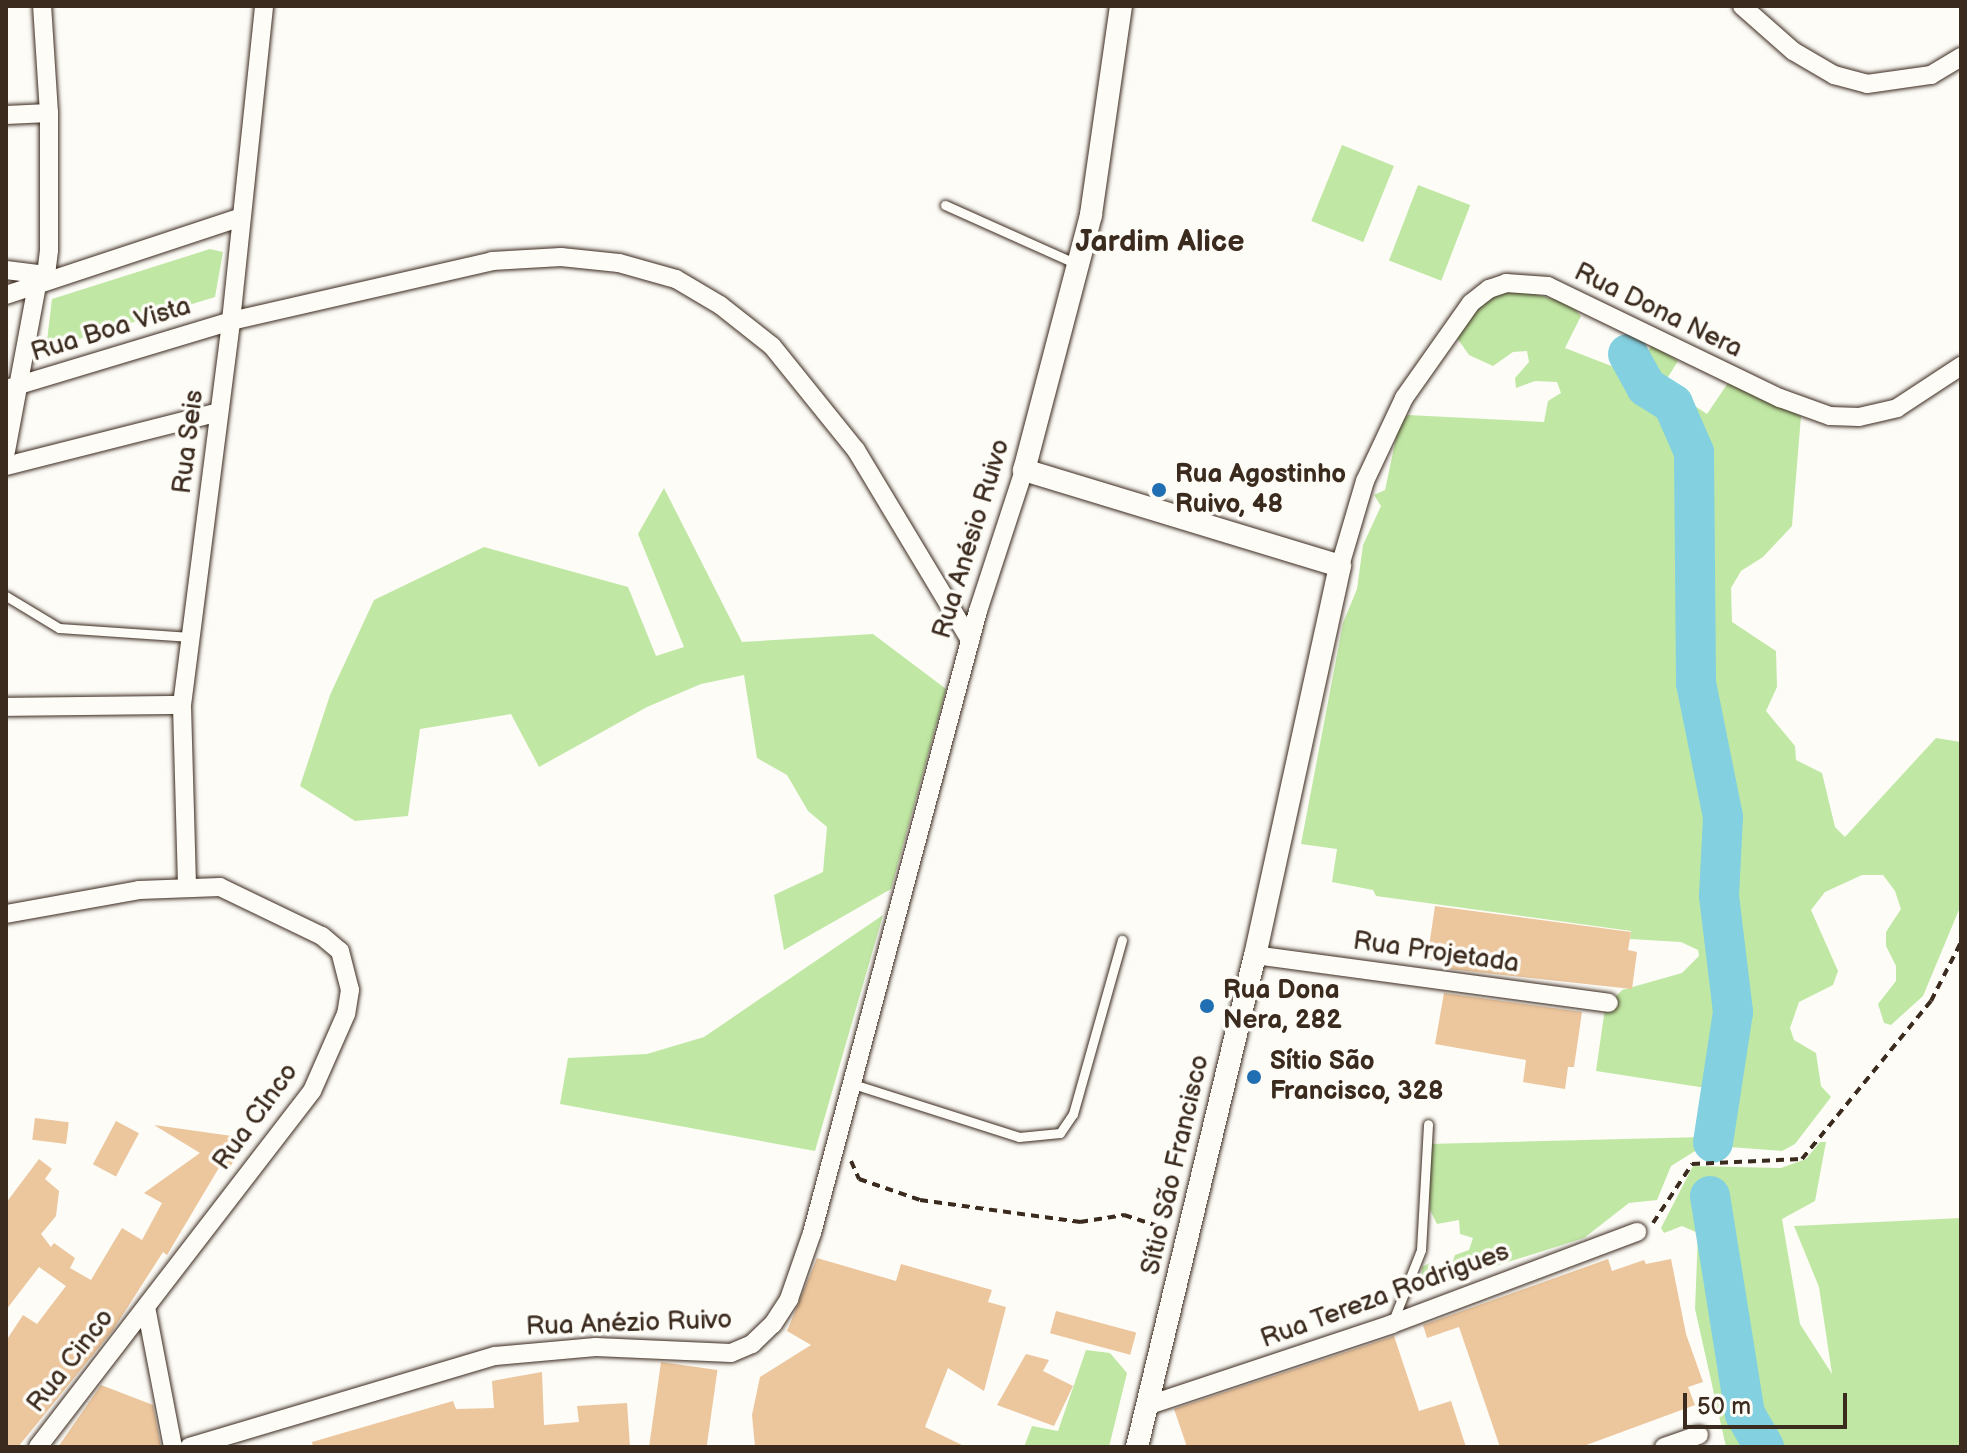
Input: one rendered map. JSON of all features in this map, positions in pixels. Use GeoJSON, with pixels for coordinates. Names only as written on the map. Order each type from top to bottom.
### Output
{"type":"FeatureCollection","features":[{"type":"Feature","properties":{"kind":"street"},"geometry":{"type":"LineString","coordinates":[[6,451],[11,388],[42,280],[49,113],[42,6]]}},
{"type":"Feature","properties":{"kind":"street","name":"Rua Seis"},"geometry":{"type":"LineString","coordinates":[[187,885],[182,705],[231,321],[239,218],[264,6]]}},
{"type":"Feature","properties":{"kind":"street","name":"Rua Anésio Ruivo"},"geometry":{"type":"LineString","coordinates":[[853,1084],[970,640],[1024,470],[1091,215],[1121,6]]}},
{"type":"Feature","properties":{"kind":"street"},"geometry":{"type":"LineString","coordinates":[[1742,6],[1793,51],[1834,75],[1867,84],[1931,75],[1961,57]]}},
{"type":"Feature","properties":{"kind":"street"},"geometry":{"type":"LineString","coordinates":[[6,115],[49,113]]}},
{"type":"Feature","properties":{"kind":"street"},"geometry":{"type":"LineString","coordinates":[[6,295],[42,280],[239,218]]}},
{"type":"Feature","properties":{"kind":"street","name":"Rua Boa Vista"},"geometry":{"type":"LineString","coordinates":[[11,388],[231,321],[492,261],[590,260],[676,279],[720,305],[772,346],[825,410],[884,493],[970,640]]}},
{"type":"Feature","properties":{"kind":"street"},"geometry":{"type":"LineString","coordinates":[[6,270],[42,280]]}},
{"type":"Feature","properties":{"kind":"street","name":"Rua Dona Nera"},"geometry":{"type":"LineString","coordinates":[[1340,566],[1365,481],[1404,398],[1471,303],[1506,283],[1548,286],[1780,398],[1830,416],[1859,417],[1897,408],[1961,366]]}},
{"type":"Feature","properties":{"kind":"street"},"geometry":{"type":"LineString","coordinates":[[6,466],[219,412]]}},
{"type":"Feature","properties":{"kind":"street"},"geometry":{"type":"LineString","coordinates":[[1024,470],[1340,566]]}},
{"type":"Feature","properties":{"kind":"street","name":"Sítio São Francisco"},"geometry":{"type":"LineString","coordinates":[[1137,1447],[1255,955],[1340,566]]}},
{"type":"Feature","properties":{"kind":"street"},"geometry":{"type":"LineString","coordinates":[[6,707],[182,705]]}},
{"type":"Feature","properties":{"kind":"street","name":"Rua CInco"},"geometry":{"type":"LineString","coordinates":[[6,914],[187,885],[220,887],[247,897],[322,936],[340,951],[350,990],[346,1014],[312,1091],[146,1307]]}},
{"type":"Feature","properties":{"kind":"street","name":"Rua Projetada"},"geometry":{"type":"LineString","coordinates":[[1255,955],[1609,1003]]}},
{"type":"Feature","properties":{"kind":"street","name":"Rua Anézio Ruivo"},"geometry":{"type":"LineString","coordinates":[[189,1447],[495,1356],[596,1347],[731,1353],[752,1344],[789,1299],[853,1084]]}},
{"type":"Feature","properties":{"kind":"street","name":"Rua Tereza Rodrigues"},"geometry":{"type":"LineString","coordinates":[[1149,1405],[1392,1324],[1637,1232]]}},
{"type":"Feature","properties":{"kind":"street"},"geometry":{"type":"LineString","coordinates":[[146,1307],[173,1447]]}},
{"type":"Feature","properties":{"kind":"street","name":"Rua Cinco"},"geometry":{"type":"LineString","coordinates":[[38,1447],[146,1307]]}},
{"type":"Feature","properties":{"kind":"street"},"geometry":{"type":"LineString","coordinates":[[1664,1447],[1699,1435]]}},
{"type":"Feature","properties":{"kind":"lane"},"geometry":{"type":"LineString","coordinates":[[945,205],[1078,265]]}},
{"type":"Feature","properties":{"kind":"lane"},"geometry":{"type":"LineString","coordinates":[[6,596],[59,628],[104,635],[191,637]]}},
{"type":"Feature","properties":{"kind":"lane"},"geometry":{"type":"LineString","coordinates":[[853,1084],[1019,1137],[1045,1138],[1060,1133],[1073,1114],[1122,940]]}},
{"type":"Feature","properties":{"kind":"lane"},"geometry":{"type":"LineString","coordinates":[[1392,1324],[1421,1250],[1428,1124]]}},
{"type":"Feature","properties":{"kind":"path"},"geometry":{"type":"LineString","coordinates":[[1637,1232],[1668,1206],[1692,1164],[1802,1159],[1931,1001],[1961,942]]}},
{"type":"Feature","properties":{"kind":"path"},"geometry":{"type":"LineString","coordinates":[[834,1151],[849,1157],[859,1179],[920,1200],[1080,1222],[1124,1215],[1188,1235]]}},
{"type":"Feature","properties":{"kind":"green space"},"geometry":{"type":"Polygon","coordinates":[[[1342,145],[1394,166],[1363,242],[1311,221],[1342,145]]]}},
{"type":"Feature","properties":{"kind":"green space"},"geometry":{"type":"Polygon","coordinates":[[[1418,185],[1470,205],[1441,281],[1389,261],[1418,185]]]}},
{"type":"Feature","properties":{"kind":"green space"},"geometry":{"type":"Polygon","coordinates":[[[210,249],[223,252],[215,297],[46,349],[52,299],[210,249]]]}},
{"type":"Feature","properties":{"kind":"green space"},"geometry":{"type":"Polygon","coordinates":[[[1516,289],[1568,303],[1581,316],[1565,348],[1632,374],[1652,345],[1678,361],[1663,385],[1707,414],[1728,383],[1801,416],[1792,526],[1763,557],[1741,571],[1731,588],[1732,622],[1776,651],[1777,687],[1766,711],[1795,746],[1796,760],[1822,773],[1835,827],[1845,837],[1936,738],[1961,742],[1961,905],[1923,996],[1891,1025],[1884,1023],[1878,1004],[1896,981],[1896,966],[1886,946],[1886,932],[1901,909],[1895,891],[1883,875],[1862,875],[1825,892],[1811,910],[1838,971],[1833,985],[1799,1002],[1790,1028],[1794,1040],[1816,1053],[1821,1086],[1831,1097],[1795,1144],[1782,1151],[1729,1147],[1704,1138],[1700,1148],[1671,1166],[1657,1200],[1629,1203],[1584,1238],[1426,1288],[1421,1285],[1422,1267],[1430,1263],[1437,1273],[1448,1276],[1455,1255],[1469,1250],[1473,1238],[1460,1234],[1459,1220],[1437,1224],[1430,1210],[1428,1144],[1704,1137],[1708,1096],[1706,1088],[1596,1071],[1605,1008],[1622,990],[1682,973],[1699,956],[1698,950],[1681,942],[1630,939],[1631,931],[1376,896],[1373,890],[1332,882],[1337,849],[1301,844],[1343,623],[1357,589],[1363,545],[1381,506],[1374,495],[1385,490],[1399,424],[1408,415],[1544,422],[1548,401],[1561,393],[1557,382],[1535,381],[1516,388],[1515,378],[1529,362],[1527,351],[1513,352],[1493,366],[1469,355],[1457,338],[1470,314],[1490,295],[1516,289]]]}},
{"type":"Feature","properties":{"kind":"green space"},"geometry":{"type":"Polygon","coordinates":[[[664,488],[742,642],[873,634],[946,689],[891,889],[784,950],[774,895],[823,872],[827,827],[808,811],[787,775],[757,758],[744,675],[701,684],[647,707],[539,767],[511,714],[420,729],[408,816],[355,821],[300,786],[330,695],[374,600],[484,547],[628,587],[656,656],[684,647],[638,534],[664,488]]]}},
{"type":"Feature","properties":{"kind":"green space"},"geometry":{"type":"Polygon","coordinates":[[[883,915],[815,1151],[560,1104],[568,1058],[647,1054],[704,1037],[883,915]]]}},
{"type":"Feature","properties":{"kind":"green space"},"geometry":{"type":"Polygon","coordinates":[[[1820,1142],[1826,1142],[1815,1201],[1782,1219],[1800,1324],[1832,1374],[1819,1287],[1794,1226],[1961,1218],[1961,1447],[1778,1447],[1760,1419],[1740,1358],[1722,1214],[1711,1202],[1700,1222],[1703,1269],[1737,1420],[1753,1447],[1726,1447],[1695,1309],[1698,1233],[1682,1226],[1664,1233],[1661,1228],[1693,1166],[1781,1168],[1806,1159],[1820,1142]]]}},
{"type":"Feature","properties":{"kind":"green space"},"geometry":{"type":"Polygon","coordinates":[[[1086,1350],[1110,1353],[1127,1373],[1109,1447],[1024,1447],[1032,1426],[1058,1431],[1086,1350]]]}},
{"type":"Feature","properties":{"kind":"building"},"geometry":{"type":"Polygon","coordinates":[[[1435,906],[1631,932],[1628,950],[1637,952],[1632,989],[1448,969],[1448,963],[1427,960],[1435,906]]]}},
{"type":"Feature","properties":{"kind":"building"},"geometry":{"type":"Polygon","coordinates":[[[1444,993],[1582,1012],[1574,1067],[1568,1067],[1565,1089],[1523,1082],[1526,1060],[1435,1044],[1444,993]]]}},
{"type":"Feature","properties":{"kind":"building"},"geometry":{"type":"Polygon","coordinates":[[[35,1118],[69,1122],[66,1144],[32,1140],[35,1118]]]}},
{"type":"Feature","properties":{"kind":"building"},"geometry":{"type":"Polygon","coordinates":[[[116,1121],[139,1133],[116,1176],[93,1164],[116,1121]]]}},
{"type":"Feature","properties":{"kind":"building"},"geometry":{"type":"Polygon","coordinates":[[[154,1125],[246,1138],[228,1171],[220,1166],[167,1255],[163,1252],[113,1330],[18,1447],[6,1447],[6,1341],[23,1315],[37,1324],[66,1286],[39,1267],[6,1310],[6,1203],[39,1159],[52,1169],[45,1179],[59,1191],[56,1216],[41,1234],[51,1247],[54,1243],[75,1258],[70,1268],[91,1280],[122,1228],[142,1240],[162,1203],[144,1193],[200,1153],[154,1125]]]}},
{"type":"Feature","properties":{"kind":"building"},"geometry":{"type":"Polygon","coordinates":[[[817,1258],[896,1281],[901,1264],[992,1290],[988,1302],[1006,1307],[984,1391],[948,1368],[925,1427],[966,1447],[755,1447],[752,1415],[760,1377],[811,1345],[787,1331],[817,1258]]]}},
{"type":"Feature","properties":{"kind":"building"},"geometry":{"type":"Polygon","coordinates":[[[1608,1259],[1612,1271],[1644,1260],[1646,1264],[1671,1259],[1686,1334],[1703,1382],[1688,1387],[1695,1405],[1581,1447],[1500,1447],[1459,1327],[1427,1338],[1423,1325],[1608,1259]]]}},
{"type":"Feature","properties":{"kind":"building"},"geometry":{"type":"Polygon","coordinates":[[[1056,1311],[1136,1332],[1130,1355],[1050,1333],[1056,1311]]]}},
{"type":"Feature","properties":{"kind":"building"},"geometry":{"type":"Polygon","coordinates":[[[1394,1336],[1419,1411],[1451,1401],[1466,1447],[1187,1447],[1174,1409],[1394,1336]]]}},
{"type":"Feature","properties":{"kind":"building"},"geometry":{"type":"Polygon","coordinates":[[[1026,1354],[1049,1360],[1043,1371],[1073,1386],[1054,1426],[997,1405],[1026,1354]]]}},
{"type":"Feature","properties":{"kind":"building"},"geometry":{"type":"Polygon","coordinates":[[[661,1362],[717,1370],[707,1447],[649,1447],[661,1362]]]}},
{"type":"Feature","properties":{"kind":"building"},"geometry":{"type":"Polygon","coordinates":[[[542,1372],[544,1425],[579,1422],[577,1406],[627,1403],[630,1447],[313,1447],[312,1442],[453,1401],[456,1409],[494,1408],[492,1381],[542,1372]]]}},
{"type":"Feature","properties":{"kind":"building"},"geometry":{"type":"Polygon","coordinates":[[[101,1385],[153,1405],[161,1447],[58,1447],[101,1385]]]}},
{"type":"Feature","properties":{"kind":"waterway"},"geometry":{"type":"LineString","coordinates":[[1628,354],[1646,387],[1673,404],[1694,452],[1696,683],[1723,817],[1719,896],[1733,1012],[1713,1142]]}},
{"type":"Feature","properties":{"kind":"waterway"},"geometry":{"type":"LineString","coordinates":[[1710,1196],[1745,1414],[1764,1447]]}},
{"type":"Feature","properties":{"kind":"place","name":"Rua Agostinho Ruivo, 48"},"geometry":{"type":"Point","coordinates":[1159,490]}},
{"type":"Feature","properties":{"kind":"place","name":"Rua Dona Nera, 282"},"geometry":{"type":"Point","coordinates":[1207,1006]}},
{"type":"Feature","properties":{"kind":"place","name":"Sítio São Francisco, 328"},"geometry":{"type":"Point","coordinates":[1254,1077]}},
{"type":"Feature","properties":{"kind":"district","name":"Jardim Alice"},"geometry":{"type":"Point","coordinates":[1160,242]}}]}
